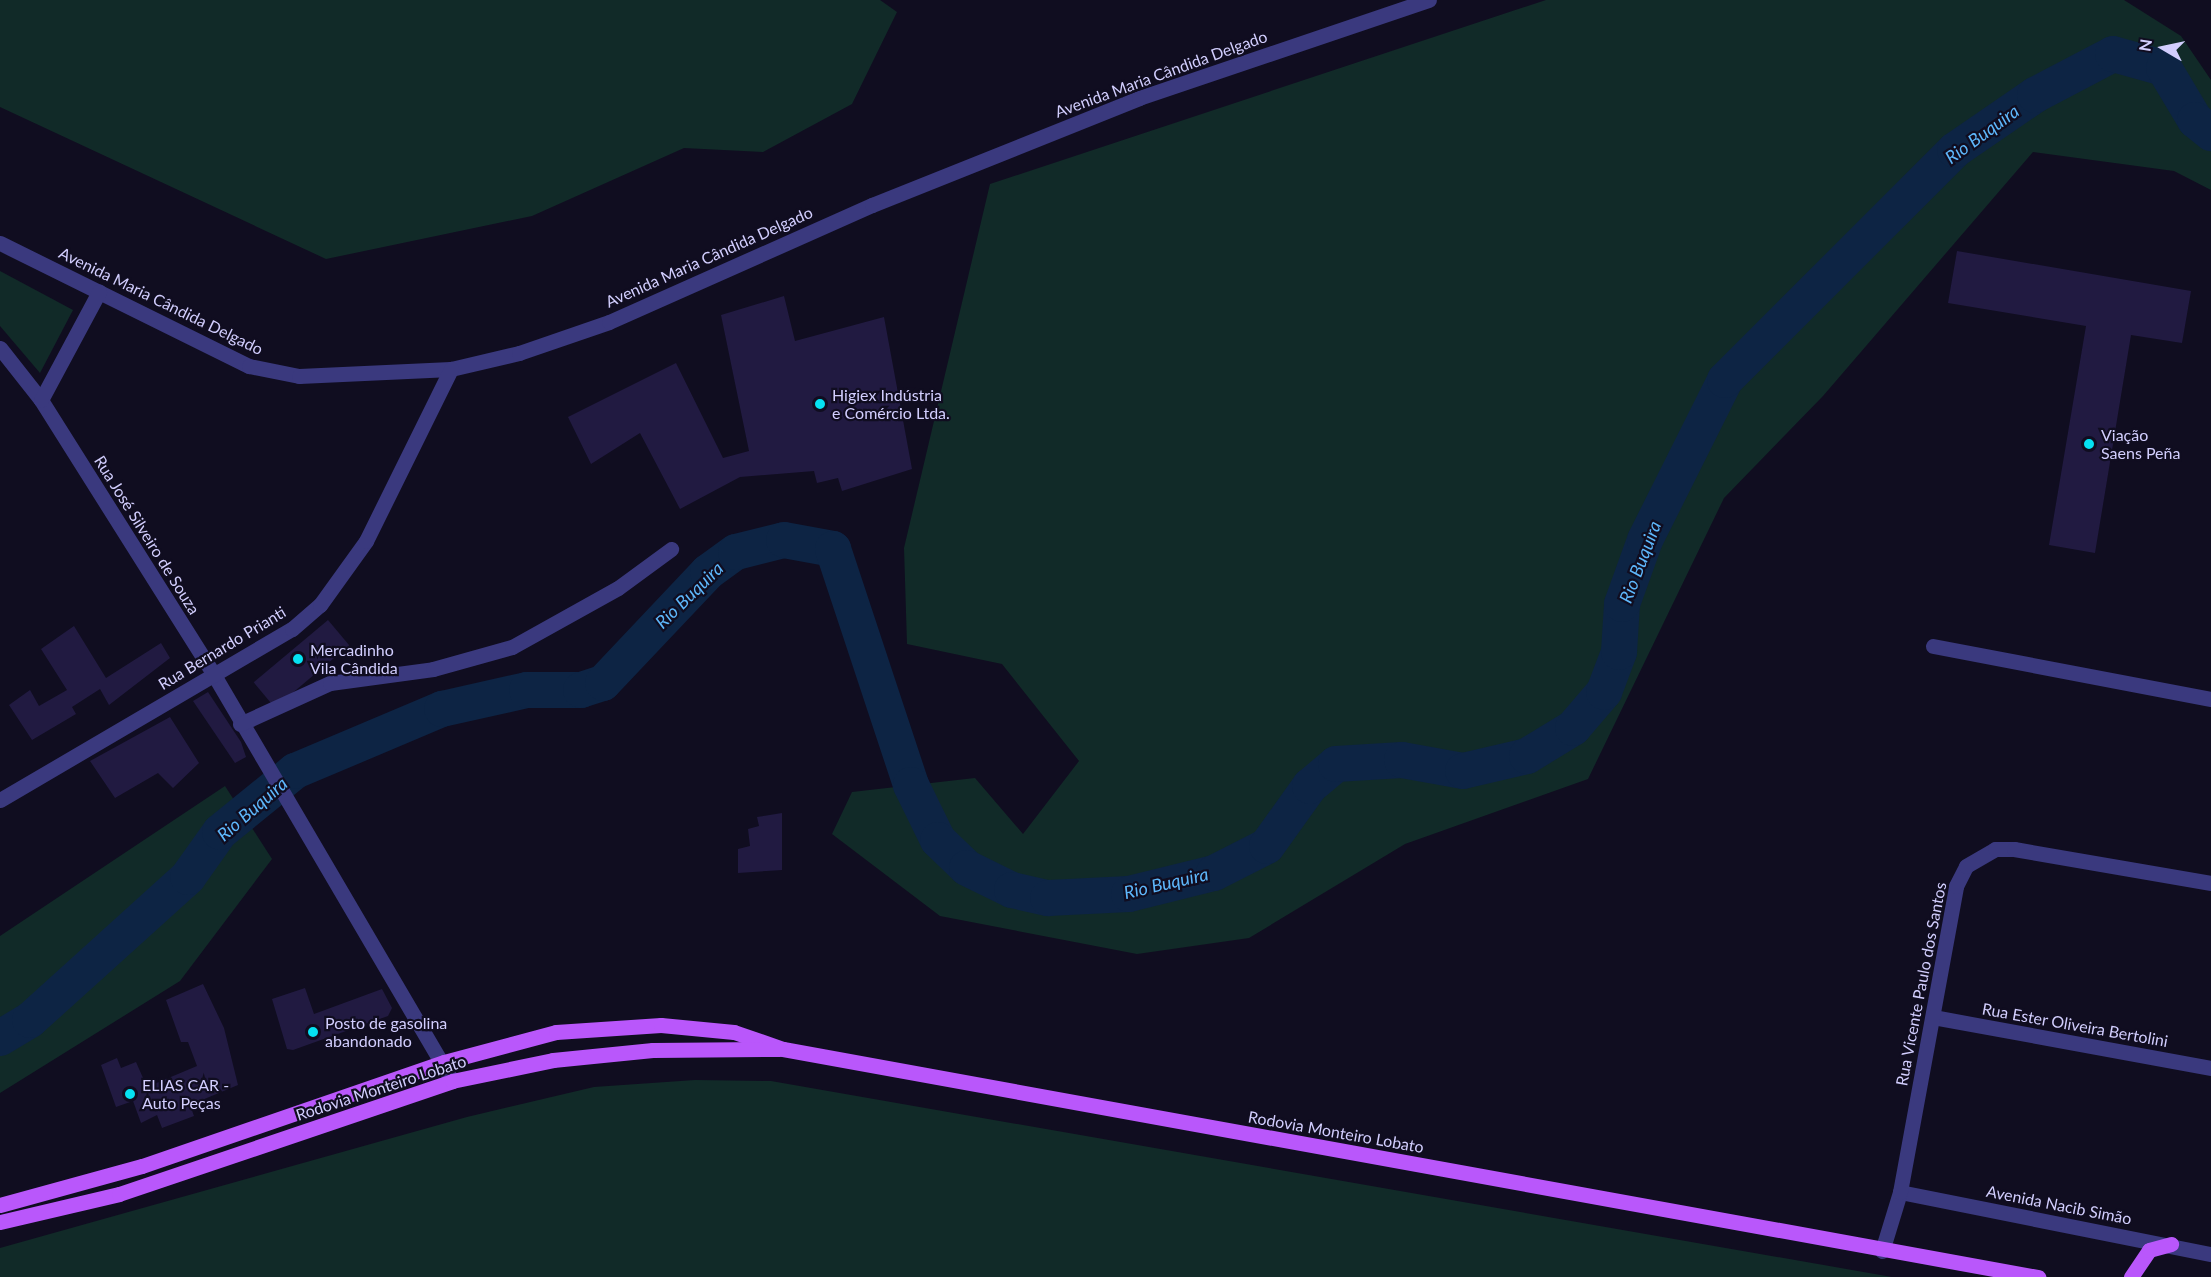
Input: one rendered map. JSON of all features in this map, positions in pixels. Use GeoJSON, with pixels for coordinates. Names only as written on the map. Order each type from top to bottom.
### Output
{"type":"FeatureCollection","features":[{"type":"Feature","properties":{"kind":"main road","name":"Rodovia Monteiro Lobato"},"geometry":{"type":"LineString","coordinates":[[0,1205],[142,1166],[444,1062],[556,1032],[618,1026],[734,1032],[783,1049],[1882,1251],[2038,1277]]}},
{"type":"Feature","properties":{"kind":"main road","name":"Rodovia Monteiro Lobato"},"geometry":{"type":"LineString","coordinates":[[0,1222],[119,1194],[452,1081],[553,1060],[653,1050],[783,1049]]}},
{"type":"Feature","properties":{"kind":"main road"},"geometry":{"type":"LineString","coordinates":[[2131,1277],[2149,1250],[2170,1244]]}},
{"type":"Feature","properties":{"kind":"street","name":"Avenida Maria Cândida Delgado"},"geometry":{"type":"LineString","coordinates":[[0,243],[269,372],[299,376],[451,369],[519,353],[609,322],[872,205],[1139,98],[1429,0]]}},
{"type":"Feature","properties":{"kind":"street"},"geometry":{"type":"LineString","coordinates":[[41,400],[99,292]]}},
{"type":"Feature","properties":{"kind":"street","name":"Rua José Silveiro de Souza"},"geometry":{"type":"LineString","coordinates":[[0,348],[41,400],[214,675],[254,748],[444,1062]]}},
{"type":"Feature","properties":{"kind":"street","name":"Rua Bernardo Prianti"},"geometry":{"type":"LineString","coordinates":[[0,800],[292,629],[342,578],[385,504],[451,369]]}},
{"type":"Feature","properties":{"kind":"street"},"geometry":{"type":"LineString","coordinates":[[240,724],[330,683],[433,669],[512,647],[618,588],[671,549]]}},
{"type":"Feature","properties":{"kind":"street"},"geometry":{"type":"LineString","coordinates":[[1933,646],[2211,699]]}},
{"type":"Feature","properties":{"kind":"street","name":"Rua Vicente Paulo dos Santos"},"geometry":{"type":"LineString","coordinates":[[1882,1251],[1900,1192],[1956,886],[1966,866],[1995,849],[2211,883]]}},
{"type":"Feature","properties":{"kind":"street","name":"Rua Ester Oliveira Bertolini"},"geometry":{"type":"LineString","coordinates":[[1933,1017],[2211,1068]]}},
{"type":"Feature","properties":{"kind":"street"},"geometry":{"type":"LineString","coordinates":[[444,1062],[452,1081]]}},
{"type":"Feature","properties":{"kind":"street","name":"Avenida Nacib Simão"},"geometry":{"type":"LineString","coordinates":[[1900,1192],[2211,1254]]}},
{"type":"Feature","properties":{"kind":"green space"},"geometry":{"type":"Polygon","coordinates":[[[0,0],[880,0],[897,12],[852,104],[763,152],[684,148],[532,216],[326,259],[0,107],[0,0]]]}},
{"type":"Feature","properties":{"kind":"green space"},"geometry":{"type":"Polygon","coordinates":[[[1546,0],[2124,0],[2181,36],[2211,80],[2211,190],[2174,171],[2033,152],[1823,396],[1724,498],[1588,779],[1405,844],[1249,938],[1137,954],[940,916],[832,834],[852,792],[975,778],[1023,834],[1079,761],[1002,664],[907,644],[904,548],[990,184],[1546,0]]]}},
{"type":"Feature","properties":{"kind":"green space"},"geometry":{"type":"Polygon","coordinates":[[[0,271],[73,310],[40,373],[0,326],[0,271]]]}},
{"type":"Feature","properties":{"kind":"green space"},"geometry":{"type":"Polygon","coordinates":[[[225,786],[272,859],[180,981],[0,1093],[0,936],[225,786]]]}},
{"type":"Feature","properties":{"kind":"green space"},"geometry":{"type":"Polygon","coordinates":[[[695,1080],[771,1081],[1892,1277],[0,1277],[0,1248],[467,1117],[594,1087],[695,1080]]]}},
{"type":"Feature","properties":{"kind":"building","name":"Viação Saens Peña"},"geometry":{"type":"Polygon","coordinates":[[[1957,251],[2191,291],[2182,343],[2131,335],[2095,553],[2049,545],[2086,326],[1948,303],[1957,251]]]}},
{"type":"Feature","properties":{"kind":"building","name":"Higiex Indústria e Comércio Ltda."},"geometry":{"type":"Polygon","coordinates":[[[784,296],[795,341],[884,317],[912,469],[842,491],[838,478],[817,483],[814,471],[740,477],[680,509],[640,433],[591,464],[568,417],[676,363],[723,458],[749,451],[721,315],[784,296]]]}},
{"type":"Feature","properties":{"kind":"building","name":"Mercadinho Vila Cândida"},"geometry":{"type":"Polygon","coordinates":[[[328,620],[349,645],[275,708],[254,682],[328,620]]]}},
{"type":"Feature","properties":{"kind":"building"},"geometry":{"type":"Polygon","coordinates":[[[74,626],[106,678],[161,643],[170,658],[109,705],[100,689],[72,707],[76,714],[32,740],[9,705],[30,690],[39,706],[67,690],[41,649],[74,626]]]}},
{"type":"Feature","properties":{"kind":"building"},"geometry":{"type":"Polygon","coordinates":[[[208,692],[241,742],[246,757],[235,763],[193,701],[208,692]]]}},
{"type":"Feature","properties":{"kind":"building"},"geometry":{"type":"Polygon","coordinates":[[[170,717],[199,763],[173,788],[158,773],[115,798],[90,761],[170,717]]]}},
{"type":"Feature","properties":{"kind":"building"},"geometry":{"type":"Polygon","coordinates":[[[782,813],[782,870],[738,873],[738,849],[750,846],[748,829],[759,826],[757,817],[782,813]]]}},
{"type":"Feature","properties":{"kind":"building"},"geometry":{"type":"Polygon","coordinates":[[[203,984],[224,1028],[238,1085],[190,1105],[194,1116],[162,1128],[157,1115],[141,1123],[133,1101],[116,1107],[101,1065],[117,1058],[121,1068],[136,1062],[147,1087],[197,1066],[188,1042],[181,1042],[166,1000],[203,984]]]}},
{"type":"Feature","properties":{"kind":"building","name":"Posto de gasolina abandonado"},"geometry":{"type":"Polygon","coordinates":[[[305,988],[314,1014],[382,989],[392,1008],[388,1016],[293,1050],[287,1049],[272,999],[305,988]]]}},
{"type":"Feature","properties":{"kind":"waterway","name":"Rio Buquira"},"geometry":{"type":"LineString","coordinates":[[0,1038],[30,1020],[188,877],[220,832],[295,771],[442,709],[527,690],[581,690],[603,683],[708,572],[736,552],[784,540],[833,549],[911,785],[938,840],[967,868],[1012,890],[1048,898],[1129,894],[1214,873],[1267,846],[1310,786],[1336,764],[1402,760],[1463,771],[1527,756],[1573,728],[1604,692],[1619,652],[1622,604],[1645,540],[1725,380],[1955,150],[2035,95],[2113,54],[2164,68],[2195,120],[2211,133]]}},
{"type":"Feature","properties":{"kind":"place","name":"Higiex Indústria e Comércio Ltda."},"geometry":{"type":"Point","coordinates":[820,404]}},
{"type":"Feature","properties":{"kind":"place","name":"Viação Saens Peña"},"geometry":{"type":"Point","coordinates":[2089,444]}},
{"type":"Feature","properties":{"kind":"place","name":"Mercadinho Vila Cândida"},"geometry":{"type":"Point","coordinates":[298,659]}},
{"type":"Feature","properties":{"kind":"place","name":"Posto de gasolina abandonado"},"geometry":{"type":"Point","coordinates":[313,1032]}},
{"type":"Feature","properties":{"kind":"place","name":"ELIAS CAR - Auto Peças"},"geometry":{"type":"Point","coordinates":[130,1094]}}]}
